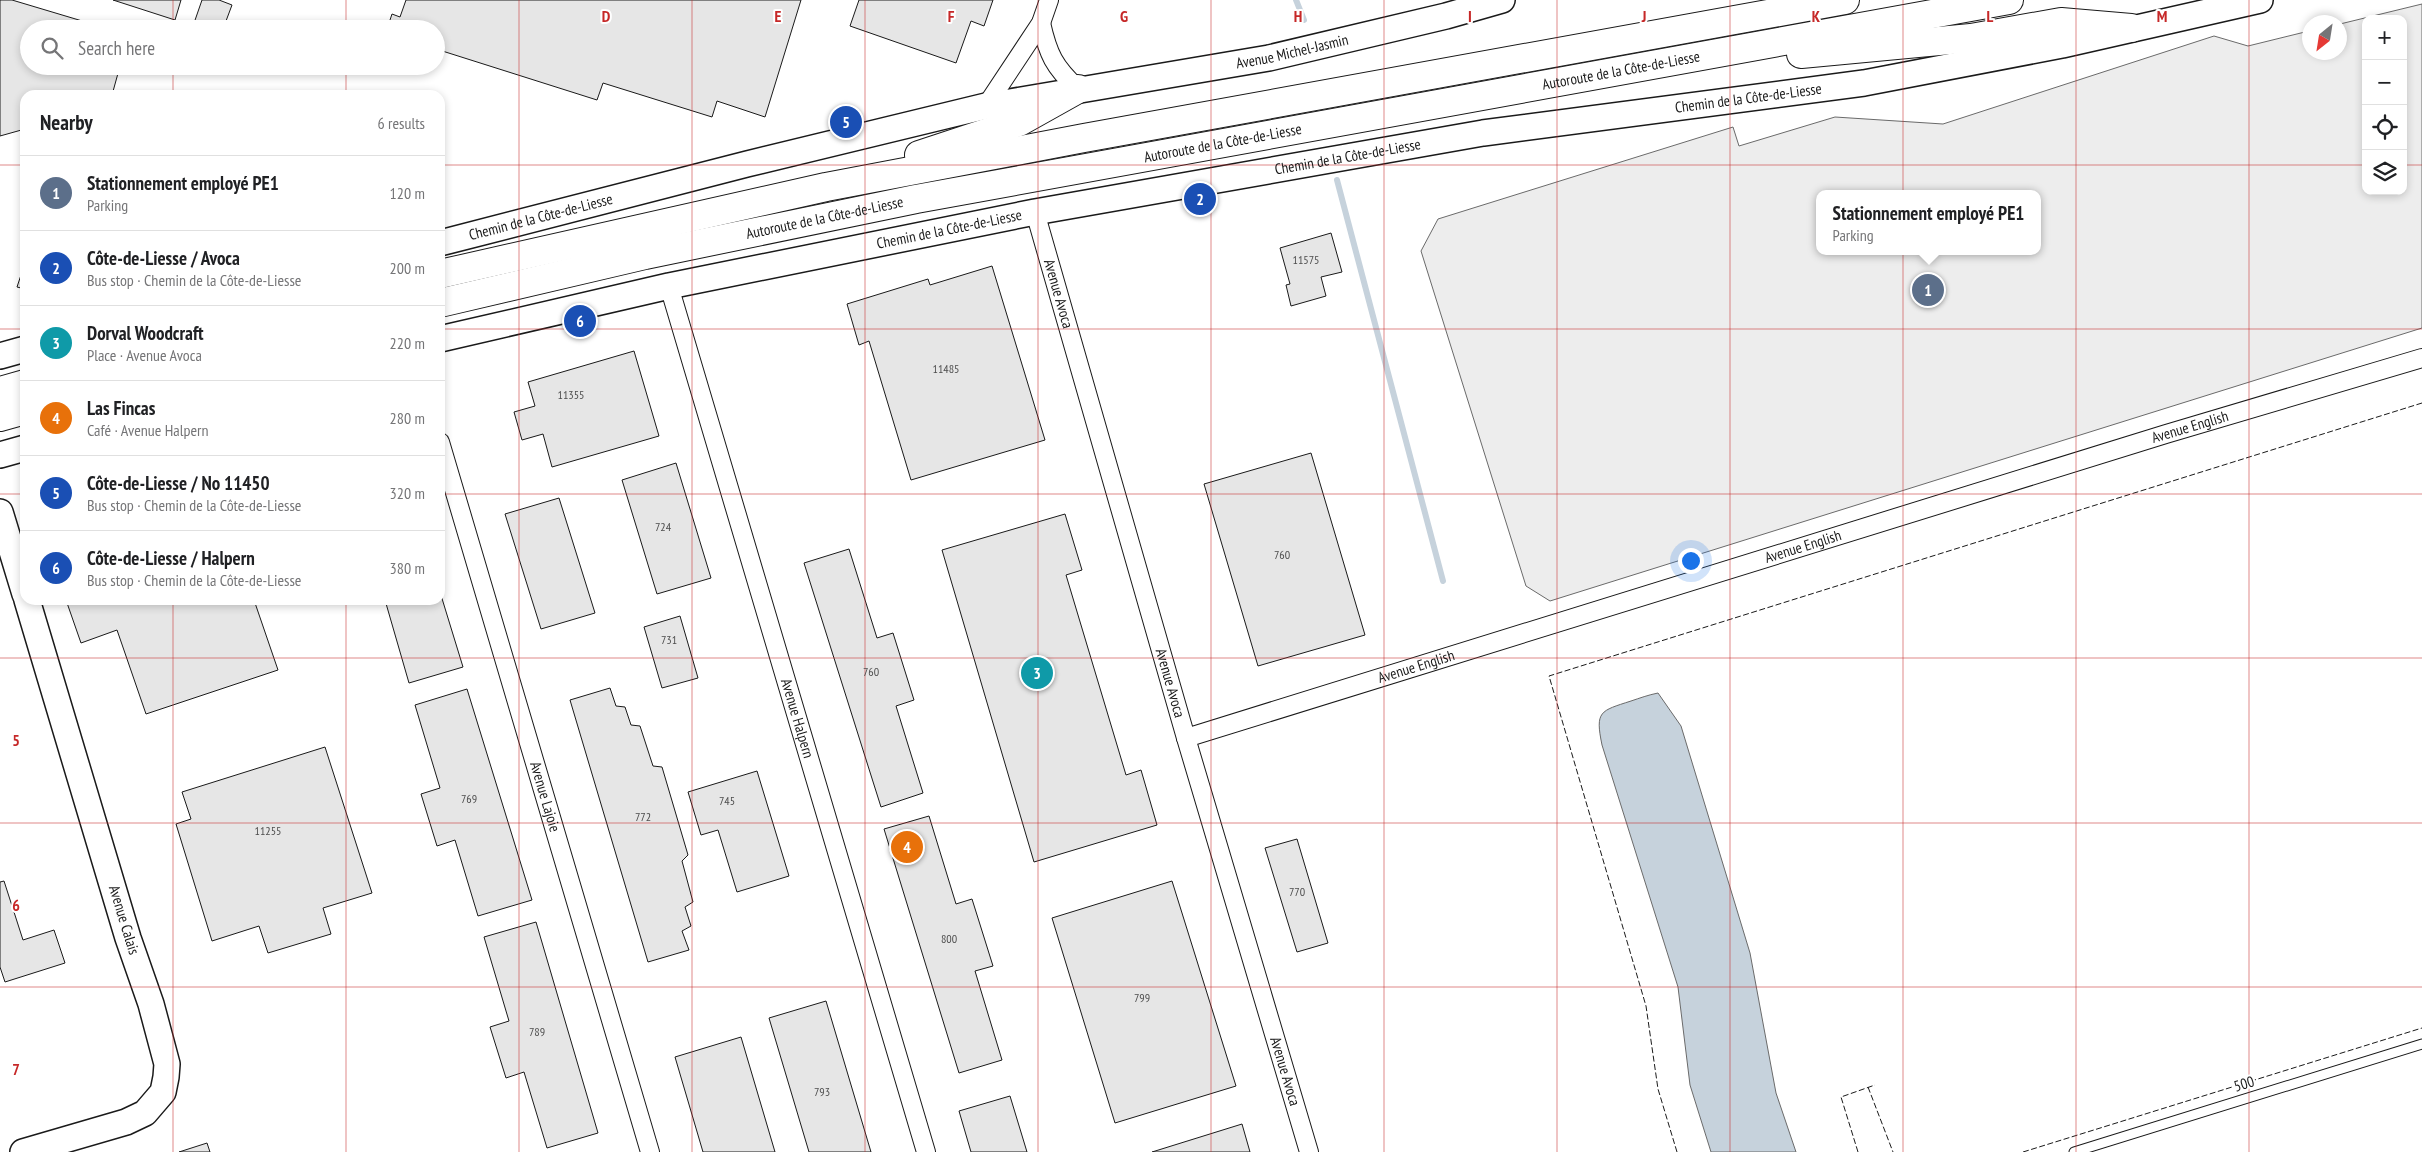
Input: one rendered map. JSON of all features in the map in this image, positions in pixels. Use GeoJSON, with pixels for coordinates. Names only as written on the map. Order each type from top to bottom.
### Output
{"type":"FeatureCollection","features":[{"type":"Feature","properties":{"kind":"highway","name":"Autoroute de la Côte-de-Liesse"},"geometry":{"type":"LineString","coordinates":[[445,273],[826,187],[1094,136],[1845,0]]}},
{"type":"Feature","properties":{"kind":"highway","name":"Autoroute de la Côte-de-Liesse"},"geometry":{"type":"LineString","coordinates":[[445,302],[645,255],[916,199],[2009,0]]}},
{"type":"Feature","properties":{"kind":"highway"},"geometry":{"type":"LineString","coordinates":[[1623,70],[1971,38],[2061,22],[2131,28]]}},
{"type":"Feature","properties":{"kind":"highway"},"geometry":{"type":"LineString","coordinates":[[826,187],[1019,122],[1078,89]]}},
{"type":"Feature","properties":{"kind":"highway"},"geometry":{"type":"LineString","coordinates":[[0,391],[20,385]]}},
{"type":"Feature","properties":{"kind":"highway"},"geometry":{"type":"LineString","coordinates":[[0,417],[20,411]]}},
{"type":"Feature","properties":{"kind":"main road","name":"Avenue Michel-Jasmin"},"geometry":{"type":"LineString","coordinates":[[1078,89],[1297,52],[1446,16],[1502,0]]}},
{"type":"Feature","properties":{"kind":"main road","name":"Chemin de la Côte-de-Liesse"},"geometry":{"type":"LineString","coordinates":[[445,338],[669,286],[1035,212],[1337,157],[1483,133],[1864,83],[2062,45],[2260,0]]}},
{"type":"Feature","properties":{"kind":"main road","name":"Chemin de la Côte-de-Liesse"},"geometry":{"type":"LineString","coordinates":[[445,242],[747,164],[986,106],[1078,89]]}},
{"type":"Feature","properties":{"kind":"main road"},"geometry":{"type":"LineString","coordinates":[[0,356],[20,350]]}},
{"type":"Feature","properties":{"kind":"main road"},"geometry":{"type":"LineString","coordinates":[[0,455],[20,449]]}},
{"type":"Feature","properties":{"kind":"main road"},"geometry":{"type":"LineString","coordinates":[[0,512],[20,578]]}},
{"type":"Feature","properties":{"kind":"main road","name":"Avenue Calais"},"geometry":{"type":"LineString","coordinates":[[24,1152],[126,1122],[145,1113],[163,1092],[167,1064],[151,1004],[128,938],[28,605]]}},
{"type":"Feature","properties":{"kind":"street"},"geometry":{"type":"LineString","coordinates":[[986,106],[1041,23],[1049,0]]}},
{"type":"Feature","properties":{"kind":"street"},"geometry":{"type":"LineString","coordinates":[[1041,23],[1046,49],[1052,60],[1058,69],[1078,89]]}},
{"type":"Feature","properties":{"kind":"street","name":"Avenue Avoca"},"geometry":{"type":"LineString","coordinates":[[1035,212],[1186,738],[1310,1152]]}},
{"type":"Feature","properties":{"kind":"street","name":"Avenue Halpern"},"geometry":{"type":"LineString","coordinates":[[669,286],[926,1152]]}},
{"type":"Feature","properties":{"kind":"street","name":"Avenue English"},"geometry":{"type":"LineString","coordinates":[[1186,738],[2166,434],[2422,358]]}},
{"type":"Feature","properties":{"kind":"street","name":"Avenue Lajoie"},"geometry":{"type":"LineString","coordinates":[[445,459],[650,1152]]}},
{"type":"Feature","properties":{"kind":"lane","name":"500"},"geometry":{"type":"LineString","coordinates":[[2074,1152],[2422,1044]]}},
{"type":"Feature","properties":{"kind":"shaded area"},"geometry":{"type":"Polygon","coordinates":[[[2422,4],[2422,328],[1550,601],[1526,586],[1421,251],[1438,219],[1733,127],[1739,146],[1835,117],[1943,124],[2214,36],[2248,46],[2302,33],[2302,60],[2347,60],[2347,22],[2362,19],[2362,195],[2407,195],[2407,15],[2377,15],[2422,4]]]}},
{"type":"Feature","properties":{"kind":"shaded area"},"geometry":{"type":"Polygon","coordinates":[[[1658,693],[1681,726],[1750,953],[1776,1093],[1796,1152],[1711,1152],[1690,1085],[1678,987],[1602,745],[1599,725],[1602,714],[1606,710],[1658,693]]]}},
{"type":"Feature","properties":{"kind":"building"},"geometry":{"type":"Polygon","coordinates":[[[0,0],[12,0],[79,20],[20,20],[20,75],[118,75],[113,90],[20,90],[20,130],[0,136],[0,0]]]}},
{"type":"Feature","properties":{"kind":"building"},"geometry":{"type":"Polygon","coordinates":[[[113,0],[181,0],[175,20],[113,0]]]}},
{"type":"Feature","properties":{"kind":"building"},"geometry":{"type":"Polygon","coordinates":[[[202,0],[219,0],[232,5],[226,20],[195,20],[202,0]]]}},
{"type":"Feature","properties":{"kind":"building"},"geometry":{"type":"Polygon","coordinates":[[[406,0],[801,0],[765,117],[717,101],[712,117],[603,83],[597,100],[445,52],[445,20],[390,20],[392,14],[400,17],[406,0]]]}},
{"type":"Feature","properties":{"kind":"building"},"geometry":{"type":"Polygon","coordinates":[[[859,0],[993,0],[984,26],[971,21],[956,63],[850,26],[859,0]]]}},
{"type":"Feature","properties":{"kind":"building"},"geometry":{"type":"Polygon","coordinates":[[[1331,233],[1342,272],[1321,277],[1326,296],[1291,306],[1286,285],[1290,284],[1280,248],[1331,233]]]}},
{"type":"Feature","properties":{"kind":"building"},"geometry":{"type":"Polygon","coordinates":[[[992,266],[1045,440],[911,480],[869,341],[859,345],[847,304],[928,279],[930,285],[992,266]]]}},
{"type":"Feature","properties":{"kind":"building"},"geometry":{"type":"Polygon","coordinates":[[[634,351],[659,436],[552,467],[543,434],[522,440],[514,412],[535,406],[528,382],[634,351]]]}},
{"type":"Feature","properties":{"kind":"building"},"geometry":{"type":"Polygon","coordinates":[[[1311,453],[1365,635],[1258,666],[1204,484],[1311,453]]]}},
{"type":"Feature","properties":{"kind":"building"},"geometry":{"type":"Polygon","coordinates":[[[676,463],[711,578],[657,594],[622,480],[676,463]]]}},
{"type":"Feature","properties":{"kind":"building"},"geometry":{"type":"Polygon","coordinates":[[[559,498],[595,613],[541,629],[505,514],[559,498]]]}},
{"type":"Feature","properties":{"kind":"building"},"geometry":{"type":"Polygon","coordinates":[[[1065,514],[1082,570],[1066,575],[1126,775],[1141,770],[1157,825],[1034,862],[942,550],[1065,514]]]}},
{"type":"Feature","properties":{"kind":"building"},"geometry":{"type":"Polygon","coordinates":[[[849,549],[877,638],[893,633],[914,700],[896,706],[923,793],[881,807],[804,563],[849,549]]]}},
{"type":"Feature","properties":{"kind":"building"},"geometry":{"type":"Polygon","coordinates":[[[68,605],[256,605],[278,670],[146,714],[117,630],[81,643],[68,605]]]}},
{"type":"Feature","properties":{"kind":"building"},"geometry":{"type":"Polygon","coordinates":[[[386,605],[444,605],[463,667],[409,683],[386,605]]]}},
{"type":"Feature","properties":{"kind":"building"},"geometry":{"type":"Polygon","coordinates":[[[680,616],[698,678],[662,688],[644,627],[680,616]]]}},
{"type":"Feature","properties":{"kind":"building"},"geometry":{"type":"Polygon","coordinates":[[[610,688],[616,706],[625,707],[631,725],[640,726],[653,766],[662,767],[688,855],[682,861],[693,902],[685,907],[691,926],[682,931],[689,950],[648,962],[570,700],[610,688]]]}},
{"type":"Feature","properties":{"kind":"building"},"geometry":{"type":"Polygon","coordinates":[[[467,689],[532,900],[478,916],[455,840],[437,846],[421,794],[440,788],[415,705],[467,689]]]}},
{"type":"Feature","properties":{"kind":"building"},"geometry":{"type":"Polygon","coordinates":[[[325,747],[372,893],[323,908],[331,934],[268,953],[259,926],[212,941],[176,824],[191,819],[182,792],[325,747]]]}},
{"type":"Feature","properties":{"kind":"building"},"geometry":{"type":"Polygon","coordinates":[[[757,771],[789,876],[737,892],[718,830],[701,835],[688,792],[757,771]]]}},
{"type":"Feature","properties":{"kind":"building"},"geometry":{"type":"Polygon","coordinates":[[[929,816],[956,904],[972,899],[993,966],[975,971],[1002,1060],[959,1073],[884,829],[929,816]]]}},
{"type":"Feature","properties":{"kind":"building"},"geometry":{"type":"Polygon","coordinates":[[[1297,839],[1328,943],[1297,952],[1265,848],[1297,839]]]}},
{"type":"Feature","properties":{"kind":"building"},"geometry":{"type":"Polygon","coordinates":[[[4,881],[23,940],[54,930],[65,963],[5,982],[0,967],[0,882],[4,881]]]}},
{"type":"Feature","properties":{"kind":"building"},"geometry":{"type":"Polygon","coordinates":[[[1172,881],[1236,1086],[1115,1123],[1052,918],[1172,881]]]}},
{"type":"Feature","properties":{"kind":"building"},"geometry":{"type":"Polygon","coordinates":[[[536,922],[598,1133],[547,1148],[524,1072],[506,1078],[490,1027],[509,1021],[484,937],[536,922]]]}},
{"type":"Feature","properties":{"kind":"building"},"geometry":{"type":"Polygon","coordinates":[[[826,1001],[871,1152],[809,1152],[769,1018],[826,1001]]]}},
{"type":"Feature","properties":{"kind":"building"},"geometry":{"type":"Polygon","coordinates":[[[741,1037],[775,1152],[703,1152],[675,1057],[741,1037]]]}},
{"type":"Feature","properties":{"kind":"building"},"geometry":{"type":"Polygon","coordinates":[[[1010,1096],[1027,1152],[971,1152],[959,1111],[1010,1096]]]}},
{"type":"Feature","properties":{"kind":"building"},"geometry":{"type":"Polygon","coordinates":[[[1242,1124],[1250,1152],[1152,1152],[1242,1124]]]}},
{"type":"Feature","properties":{"kind":"building"},"geometry":{"type":"Polygon","coordinates":[[[207,1143],[210,1152],[179,1152],[207,1143]]]}},
{"type":"Feature","properties":{"kind":"waterway"},"geometry":{"type":"LineString","coordinates":[[1296,0],[1304,20]]}},
{"type":"Feature","properties":{"kind":"waterway"},"geometry":{"type":"LineString","coordinates":[[1337,180],[1443,581]]}},
{"type":"Feature","properties":{"kind":"fence"},"geometry":{"type":"LineString","coordinates":[[1677,1152],[1658,1089],[1646,1006],[1549,676],[2422,403]]}},
{"type":"Feature","properties":{"kind":"fence"},"geometry":{"type":"LineString","coordinates":[[2023,1152],[2422,1028]]}},
{"type":"Feature","properties":{"kind":"fence"},"geometry":{"type":"LineString","coordinates":[[1858,1152],[1841,1097],[1875,1085]]}},
{"type":"Feature","properties":{"kind":"fence"},"geometry":{"type":"LineString","coordinates":[[1868,1087],[1893,1152]]}},
{"type":"Feature","properties":{"kind":"place","name":"Côte-de-Liesse / No 11450"},"geometry":{"type":"Point","coordinates":[846,122]}},
{"type":"Feature","properties":{"kind":"place","name":"Côte-de-Liesse / Avoca"},"geometry":{"type":"Point","coordinates":[1200,199]}},
{"type":"Feature","properties":{"kind":"place","name":"Stationnement employé PE1"},"geometry":{"type":"Point","coordinates":[1928,290]}},
{"type":"Feature","properties":{"kind":"place","name":"Côte-de-Liesse / Halpern"},"geometry":{"type":"Point","coordinates":[580,321]}},
{"type":"Feature","properties":{"kind":"place","name":"Dorval Woodcraft"},"geometry":{"type":"Point","coordinates":[1037,673]}},
{"type":"Feature","properties":{"kind":"place","name":"Las Fincas"},"geometry":{"type":"Point","coordinates":[907,847]}}]}
